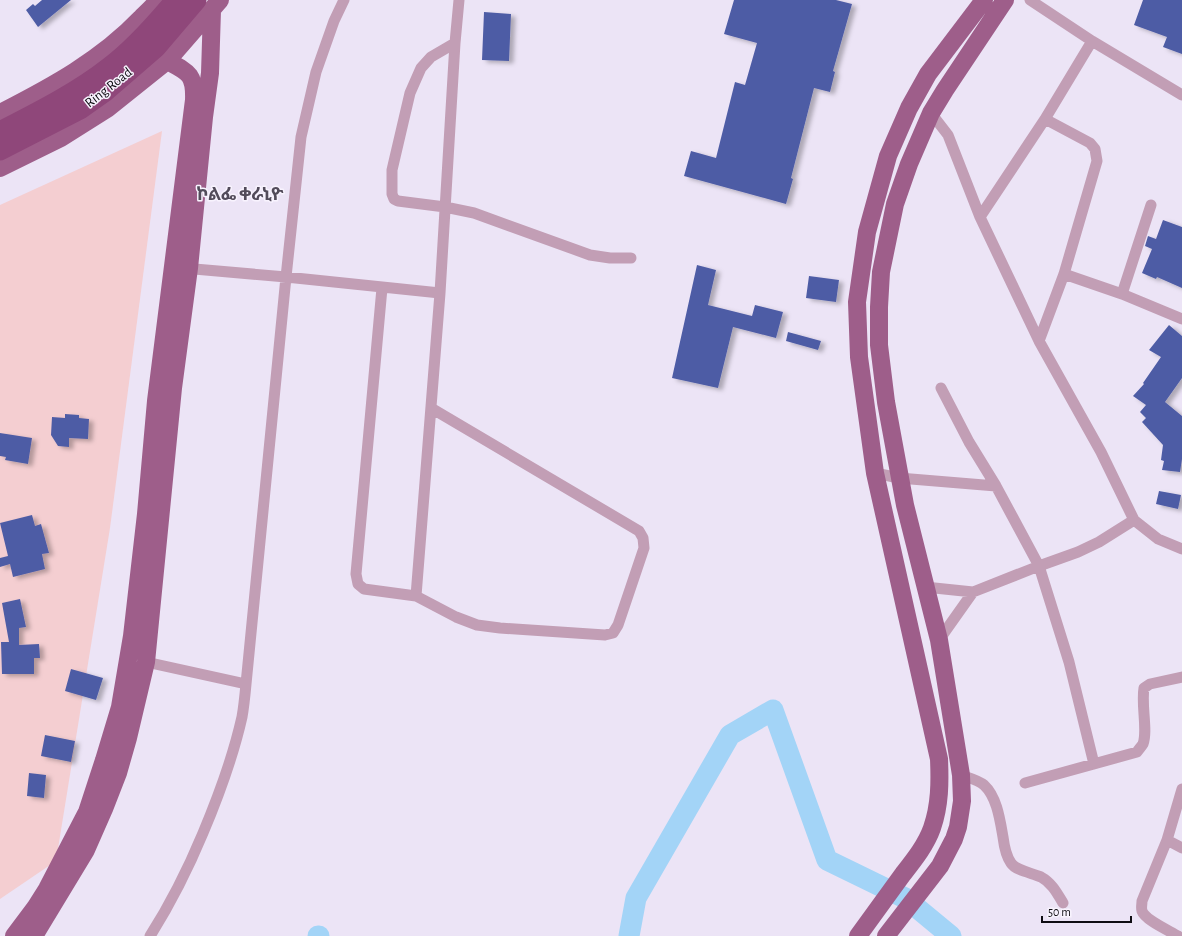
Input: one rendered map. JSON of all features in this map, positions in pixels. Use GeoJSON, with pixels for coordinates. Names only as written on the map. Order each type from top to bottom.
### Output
{"type":"FeatureCollection","features":[{"type":"Feature","properties":{"kind":"highway","name":"Ring Road"},"geometry":{"type":"LineString","coordinates":[[0,132],[36,114],[110,67],[139,42],[176,0]]}},
{"type":"Feature","properties":{"kind":"highway","name":"Ring Road"},"geometry":{"type":"LineString","coordinates":[[0,150],[80,109],[104,92],[209,3]]}},
{"type":"Feature","properties":{"kind":"main road"},"geometry":{"type":"LineString","coordinates":[[0,113],[43,91],[82,67],[126,34],[158,0]]}},
{"type":"Feature","properties":{"kind":"main road"},"geometry":{"type":"LineString","coordinates":[[858,936],[923,847],[932,829],[939,800],[939,759],[875,473],[862,380],[857,327],[859,287],[867,232],[888,156],[909,108],[928,74],[984,0]]}},
{"type":"Feature","properties":{"kind":"main road"},"geometry":{"type":"LineString","coordinates":[[886,936],[940,866],[954,839],[958,827],[962,801],[961,775],[939,640],[904,505],[886,402],[879,344],[881,272],[895,204],[931,113],[1005,0]]}},
{"type":"Feature","properties":{"kind":"main road"},"geometry":{"type":"LineString","coordinates":[[0,168],[61,138],[107,109],[167,60],[209,3]]}},
{"type":"Feature","properties":{"kind":"main road"},"geometry":{"type":"LineString","coordinates":[[34,936],[41,912],[65,856],[87,812],[120,708],[132,636],[146,514],[156,401],[181,268],[210,73],[209,3]]}},
{"type":"Feature","properties":{"kind":"main road"},"geometry":{"type":"LineString","coordinates":[[14,936],[41,912],[86,850],[118,773],[146,662],[174,388],[181,268],[195,87],[191,77],[183,69],[167,60]]}},
{"type":"Feature","properties":{"kind":"street"},"geometry":{"type":"LineString","coordinates":[[150,936],[164,915],[189,867],[216,803],[234,747],[242,716],[301,137],[316,72],[334,21],[344,0]]}},
{"type":"Feature","properties":{"kind":"street"},"geometry":{"type":"LineString","coordinates":[[416,596],[432,408],[459,0]]}},
{"type":"Feature","properties":{"kind":"street"},"geometry":{"type":"LineString","coordinates":[[1030,0],[1092,41],[1182,95]]}},
{"type":"Feature","properties":{"kind":"street"},"geometry":{"type":"LineString","coordinates":[[980,217],[1046,119],[1092,41]]}},
{"type":"Feature","properties":{"kind":"street"},"geometry":{"type":"LineString","coordinates":[[455,43],[432,57],[421,68],[410,93],[392,170],[392,194],[394,199],[398,201],[445,207],[474,213],[590,254],[610,258],[631,258]]}},
{"type":"Feature","properties":{"kind":"street"},"geometry":{"type":"LineString","coordinates":[[931,113],[948,135],[980,217],[1039,341],[1101,452],[1134,520],[1158,539],[1182,549]]}},
{"type":"Feature","properties":{"kind":"street"},"geometry":{"type":"LineString","coordinates":[[1039,341],[1064,274],[1097,161],[1096,149],[1090,144],[1046,119]]}},
{"type":"Feature","properties":{"kind":"street"},"geometry":{"type":"LineString","coordinates":[[1122,294],[1151,205]]}},
{"type":"Feature","properties":{"kind":"street"},"geometry":{"type":"LineString","coordinates":[[181,268],[286,276],[382,288],[440,293]]}},
{"type":"Feature","properties":{"kind":"street"},"geometry":{"type":"LineString","coordinates":[[1064,274],[1122,294],[1182,319]]}},
{"type":"Feature","properties":{"kind":"street"},"geometry":{"type":"LineString","coordinates":[[382,288],[356,574],[358,584],[364,589],[416,596],[456,617],[477,625],[605,635],[613,633],[618,625],[644,548],[643,538],[639,531],[432,408]]}},
{"type":"Feature","properties":{"kind":"street"},"geometry":{"type":"LineString","coordinates":[[941,388],[969,442],[996,486],[1038,566],[1069,662],[1094,764]]}},
{"type":"Feature","properties":{"kind":"street"},"geometry":{"type":"LineString","coordinates":[[875,473],[899,478],[996,486]]}},
{"type":"Feature","properties":{"kind":"street"},"geometry":{"type":"LineString","coordinates":[[926,587],[973,592],[1092,546],[1134,520]]}},
{"type":"Feature","properties":{"kind":"street"},"geometry":{"type":"LineString","coordinates":[[939,640],[973,592]]}},
{"type":"Feature","properties":{"kind":"street"},"geometry":{"type":"LineString","coordinates":[[146,662],[246,684]]}},
{"type":"Feature","properties":{"kind":"street"},"geometry":{"type":"LineString","coordinates":[[1025,783],[1137,752],[1142,746],[1144,738],[1144,688],[1150,684],[1182,677]]}},
{"type":"Feature","properties":{"kind":"street"},"geometry":{"type":"LineString","coordinates":[[961,775],[984,785],[992,795],[999,817],[1006,854],[1011,864],[1026,872],[1041,877],[1049,883],[1056,890],[1063,903]]}},
{"type":"Feature","properties":{"kind":"street"},"geometry":{"type":"LineString","coordinates":[[1178,936],[1149,919],[1142,910],[1142,902],[1167,840],[1182,789]]}},
{"type":"Feature","properties":{"kind":"street"},"geometry":{"type":"LineString","coordinates":[[1167,840],[1182,848]]}},
{"type":"Feature","properties":{"kind":"shaded area"},"geometry":{"type":"Polygon","coordinates":[[[162,131],[110,528],[56,861],[0,899],[0,205],[162,131]]]}},
{"type":"Feature","properties":{"kind":"building"},"geometry":{"type":"Polygon","coordinates":[[[42,0],[71,0],[38,27],[26,10],[33,4],[35,6],[42,0]]]}},
{"type":"Feature","properties":{"kind":"building"},"geometry":{"type":"Polygon","coordinates":[[[734,0],[836,0],[852,4],[833,71],[835,72],[830,92],[814,88],[791,178],[793,179],[786,204],[684,176],[691,151],[716,158],[735,82],[745,85],[757,43],[724,34],[734,0]]]}},
{"type":"Feature","properties":{"kind":"building"},"geometry":{"type":"Polygon","coordinates":[[[1143,0],[1182,0],[1182,54],[1163,47],[1167,37],[1134,25],[1143,0]]]}},
{"type":"Feature","properties":{"kind":"building"},"geometry":{"type":"Polygon","coordinates":[[[484,12],[511,14],[509,61],[482,60],[484,12]]]}},
{"type":"Feature","properties":{"kind":"building"},"geometry":{"type":"Polygon","coordinates":[[[1163,220],[1182,227],[1182,288],[1157,277],[1156,279],[1142,273],[1152,249],[1145,246],[1148,236],[1156,239],[1163,220]]]}},
{"type":"Feature","properties":{"kind":"building"},"geometry":{"type":"Polygon","coordinates":[[[697,265],[716,270],[708,305],[752,316],[755,305],[783,312],[776,338],[733,327],[718,388],[672,378],[697,265]]]}},
{"type":"Feature","properties":{"kind":"building"},"geometry":{"type":"Polygon","coordinates":[[[809,276],[839,280],[836,302],[806,298],[809,276]]]}},
{"type":"Feature","properties":{"kind":"building"},"geometry":{"type":"Polygon","coordinates":[[[1169,325],[1182,336],[1182,378],[1165,402],[1182,416],[1182,459],[1180,472],[1162,470],[1164,461],[1161,460],[1163,445],[1142,422],[1146,418],[1140,412],[1146,405],[1133,396],[1144,384],[1143,383],[1161,357],[1149,350],[1169,325]]]}},
{"type":"Feature","properties":{"kind":"building"},"geometry":{"type":"Polygon","coordinates":[[[788,332],[821,341],[818,350],[786,341],[788,332]]]}},
{"type":"Feature","properties":{"kind":"building"},"geometry":{"type":"Polygon","coordinates":[[[65,414],[79,415],[79,418],[89,419],[88,439],[69,438],[69,447],[58,446],[51,435],[52,417],[65,418],[65,414]]]}},
{"type":"Feature","properties":{"kind":"building"},"geometry":{"type":"Polygon","coordinates":[[[0,433],[32,438],[28,464],[5,460],[6,457],[0,456],[0,433]]]}},
{"type":"Feature","properties":{"kind":"building"},"geometry":{"type":"Polygon","coordinates":[[[1159,491],[1181,495],[1178,509],[1156,504],[1159,491]]]}},
{"type":"Feature","properties":{"kind":"building"},"geometry":{"type":"Polygon","coordinates":[[[32,515],[35,526],[41,524],[49,553],[42,554],[45,569],[13,577],[10,564],[0,567],[0,558],[8,556],[0,523],[32,515]]]}},
{"type":"Feature","properties":{"kind":"building"},"geometry":{"type":"Polygon","coordinates":[[[20,599],[26,627],[19,628],[19,645],[39,644],[40,658],[34,658],[34,674],[2,674],[1,642],[9,642],[2,603],[20,599]]]}},
{"type":"Feature","properties":{"kind":"building"},"geometry":{"type":"Polygon","coordinates":[[[71,669],[103,678],[96,700],[65,691],[71,669]]]}},
{"type":"Feature","properties":{"kind":"building"},"geometry":{"type":"Polygon","coordinates":[[[45,735],[75,741],[71,762],[41,756],[45,735]]]}},
{"type":"Feature","properties":{"kind":"building"},"geometry":{"type":"Polygon","coordinates":[[[29,773],[46,775],[44,798],[27,796],[29,773]]]}},
{"type":"Feature","properties":{"kind":"waterway"},"geometry":{"type":"LineString","coordinates":[[629,936],[636,898],[730,735],[773,710],[827,860],[905,898],[951,936]]}},
{"type":"Feature","properties":{"kind":"district","name":"ኮልፌ ቀራኒዮ"},"geometry":{"type":"Point","coordinates":[240,194]}}]}
